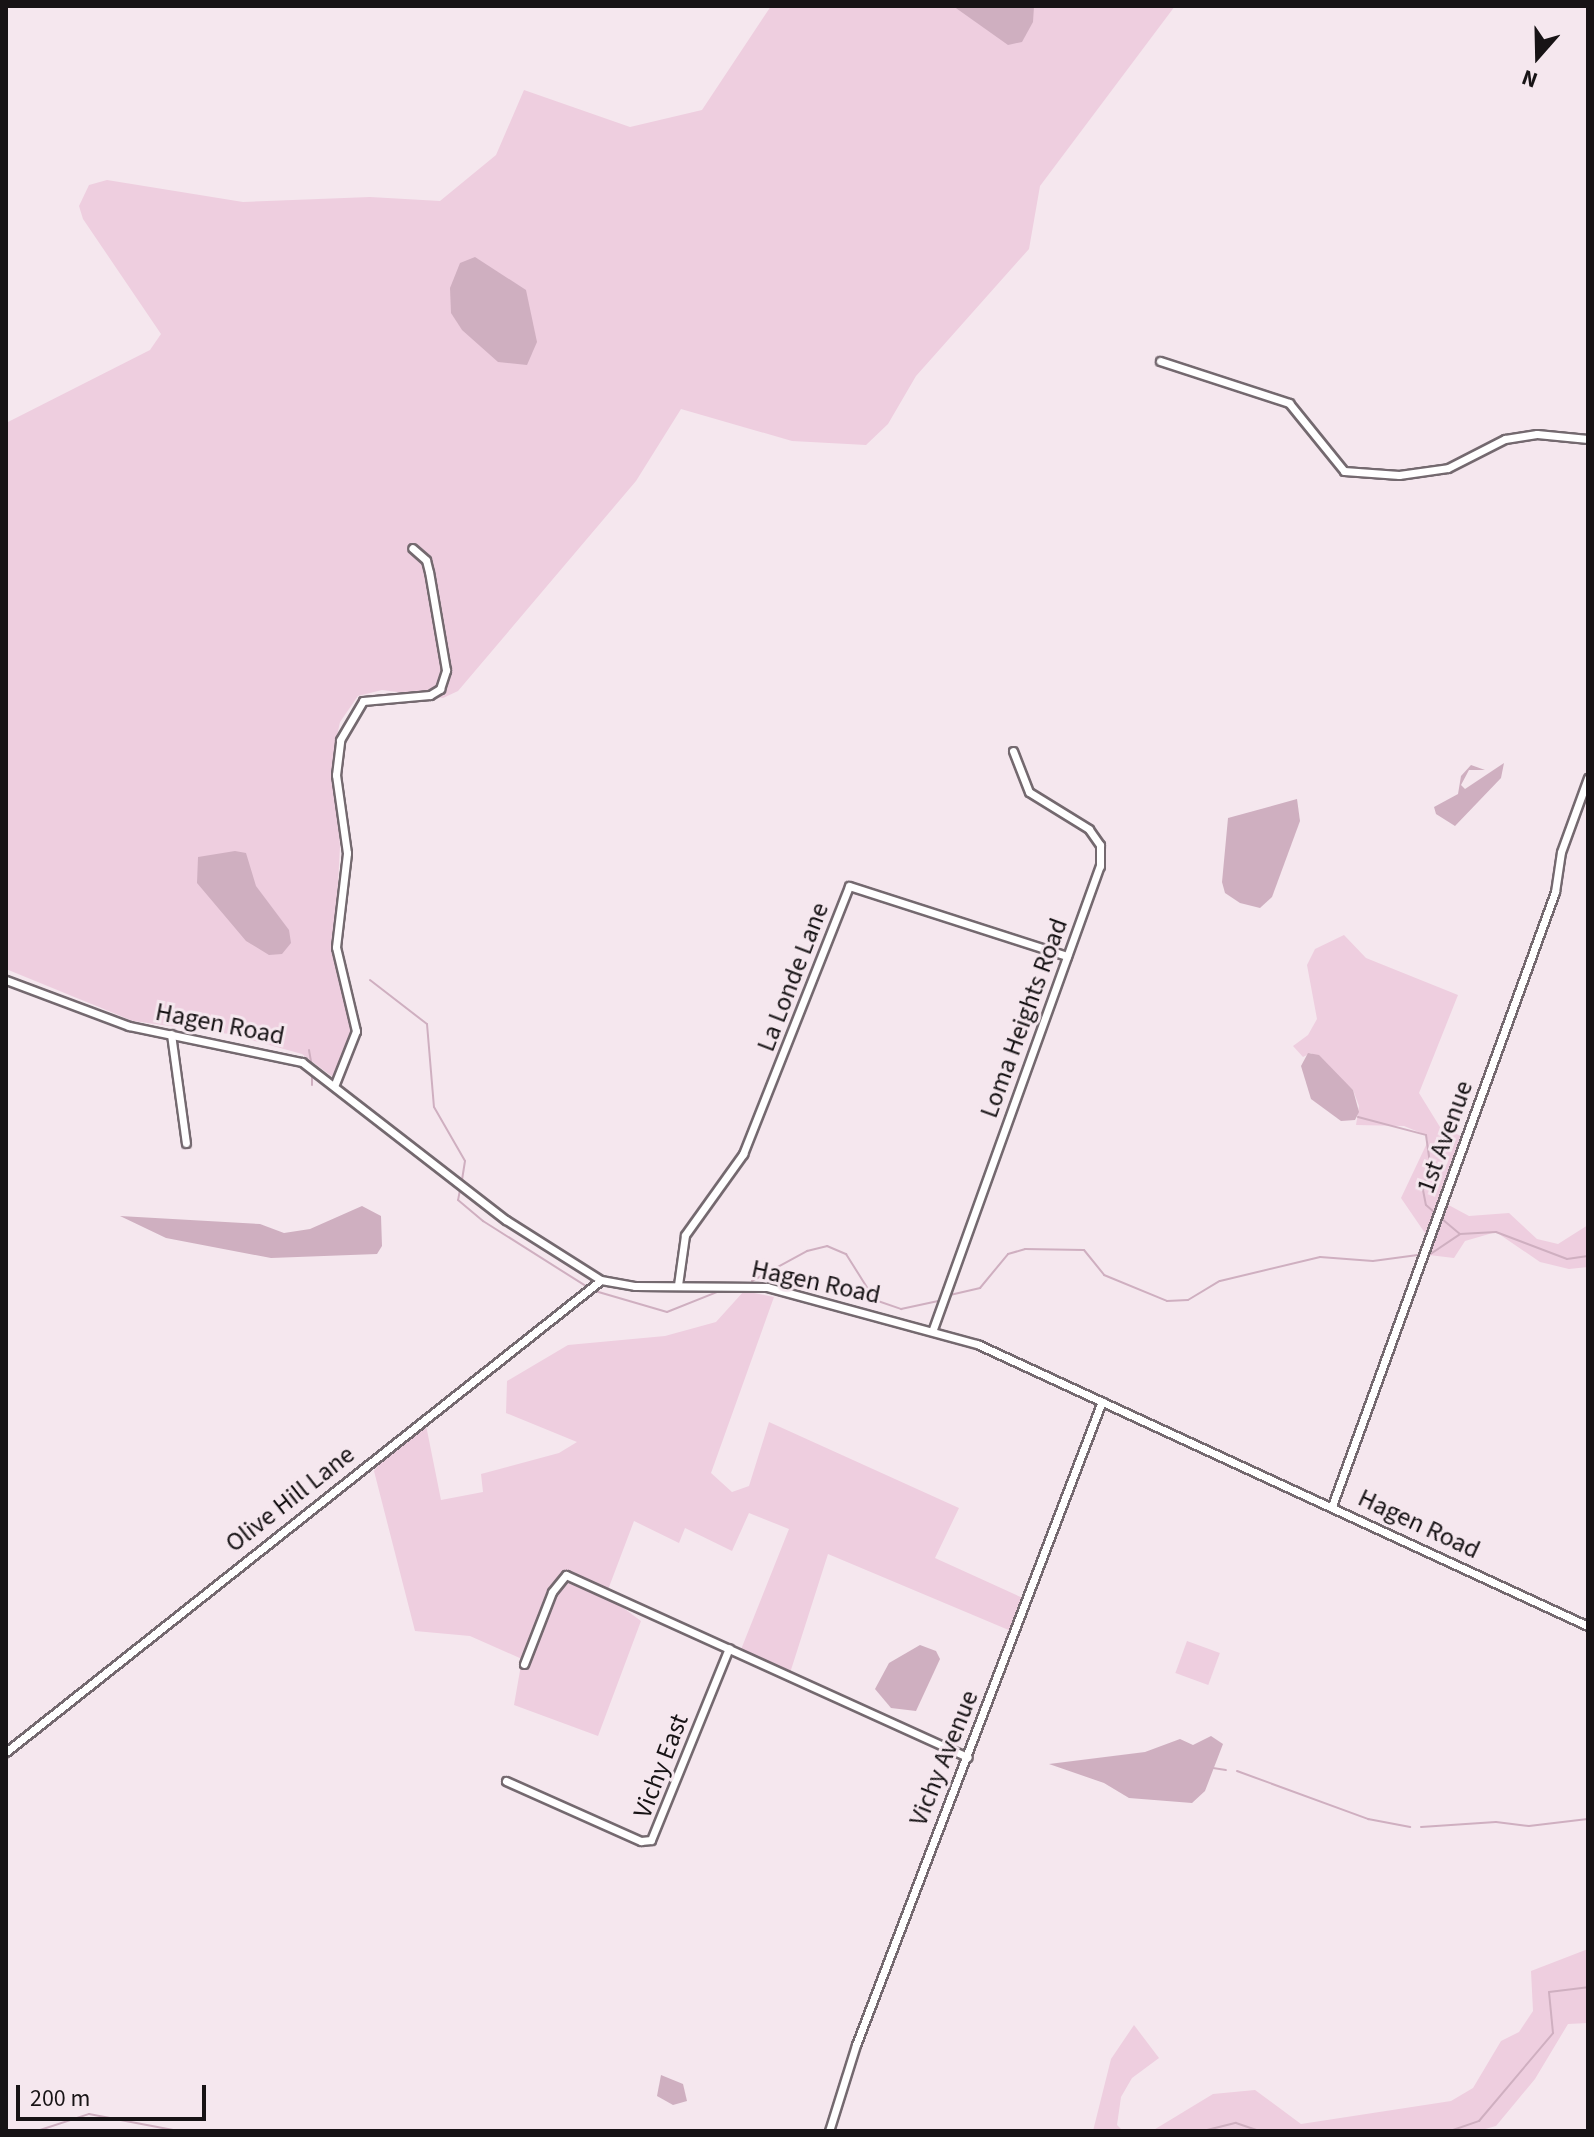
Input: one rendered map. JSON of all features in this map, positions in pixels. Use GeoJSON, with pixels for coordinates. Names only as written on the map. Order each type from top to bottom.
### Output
{"type":"FeatureCollection","features":[{"type":"Feature","properties":{"kind":"street"},"geometry":{"type":"LineString","coordinates":[[1160,361],[1289,403],[1344,471],[1399,475],[1448,468],[1505,439],[1537,434],[1588,439]]}},
{"type":"Feature","properties":{"kind":"street"},"geometry":{"type":"LineString","coordinates":[[335,1084],[356,1031],[336,947],[347,853],[336,775],[340,740],[363,701],[424,697],[440,689],[446,670],[426,560],[412,548]]}},
{"type":"Feature","properties":{"kind":"street","name":"Loma Heights Road"},"geometry":{"type":"LineString","coordinates":[[933,1329],[1100,866],[1100,845],[1089,829],[1029,792],[1013,751]]}},
{"type":"Feature","properties":{"kind":"street","name":"1st Avenue"},"geometry":{"type":"LineString","coordinates":[[1332,1506],[1555,892],[1561,852],[1588,778]]}},
{"type":"Feature","properties":{"kind":"street","name":"La Londe Lane"},"geometry":{"type":"LineString","coordinates":[[678,1285],[685,1235],[743,1154],[849,886],[1067,956]]}},
{"type":"Feature","properties":{"kind":"street","name":"Hagen Road"},"geometry":{"type":"LineString","coordinates":[[6,980],[112,1021],[267,1051],[305,1064],[335,1084],[506,1220],[601,1280],[635,1286],[767,1287],[933,1329],[1102,1401],[1588,1626]]}},
{"type":"Feature","properties":{"kind":"street"},"geometry":{"type":"LineString","coordinates":[[171,1034],[186,1143]]}},
{"type":"Feature","properties":{"kind":"street","name":"Olive Hill Lane"},"geometry":{"type":"LineString","coordinates":[[6,1752],[601,1280]]}},
{"type":"Feature","properties":{"kind":"street","name":"Vichy Avenue"},"geometry":{"type":"LineString","coordinates":[[829,2131],[856,2045],[1102,1401]]}},
{"type":"Feature","properties":{"kind":"street"},"geometry":{"type":"LineString","coordinates":[[524,1664],[552,1592],[566,1575],[968,1757]]}},
{"type":"Feature","properties":{"kind":"street","name":"Vichy East"},"geometry":{"type":"LineString","coordinates":[[506,1781],[641,1841],[651,1840],[729,1648]]}},
{"type":"Feature","properties":{"kind":"shaded area"},"geometry":{"type":"Polygon","coordinates":[[[771,6],[1175,6],[1040,186],[1029,249],[916,376],[888,424],[866,445],[792,441],[681,409],[636,481],[458,691],[443,698],[382,690],[358,696],[340,722],[335,745],[340,847],[334,957],[354,1037],[334,1078],[302,1054],[229,1034],[133,1021],[6,969],[6,423],[150,350],[161,334],[83,219],[79,206],[89,185],[107,180],[243,202],[370,197],[440,201],[496,155],[524,90],[630,127],[702,110],[771,6]]]}},
{"type":"Feature","properties":{"kind":"shaded area"},"geometry":{"type":"Polygon","coordinates":[[[953,6],[1034,6],[1033,22],[1022,42],[1008,45],[953,6]]]}},
{"type":"Feature","properties":{"kind":"shaded area"},"geometry":{"type":"Polygon","coordinates":[[[475,257],[526,290],[537,342],[527,365],[498,362],[462,330],[451,313],[450,288],[460,263],[475,257]]]}},
{"type":"Feature","properties":{"kind":"shaded area"},"geometry":{"type":"Polygon","coordinates":[[[1504,763],[1501,778],[1455,826],[1436,814],[1434,807],[1458,794],[1461,776],[1471,765],[1485,770],[1469,770],[1461,785],[1465,789],[1504,763]]]}},
{"type":"Feature","properties":{"kind":"shaded area"},"geometry":{"type":"Polygon","coordinates":[[[1297,799],[1300,821],[1272,897],[1260,908],[1240,903],[1225,893],[1222,882],[1228,818],[1297,799]]]}},
{"type":"Feature","properties":{"kind":"shaded area"},"geometry":{"type":"Polygon","coordinates":[[[235,851],[246,853],[256,886],[289,930],[291,943],[282,954],[269,955],[246,941],[197,883],[198,857],[235,851]]]}},
{"type":"Feature","properties":{"kind":"shaded area"},"geometry":{"type":"Polygon","coordinates":[[[1344,935],[1366,958],[1458,995],[1419,1093],[1440,1127],[1466,1138],[1443,1202],[1469,1216],[1509,1213],[1537,1239],[1558,1244],[1588,1225],[1588,1267],[1569,1269],[1540,1262],[1496,1232],[1465,1241],[1454,1258],[1429,1255],[1429,1239],[1401,1198],[1428,1141],[1426,1135],[1404,1126],[1356,1125],[1359,1106],[1353,1090],[1311,1053],[1303,1057],[1293,1046],[1308,1035],[1317,1019],[1307,965],[1315,949],[1344,935]]]}},
{"type":"Feature","properties":{"kind":"shaded area"},"geometry":{"type":"Polygon","coordinates":[[[1308,1053],[1319,1055],[1353,1090],[1359,1112],[1355,1120],[1341,1121],[1311,1099],[1301,1066],[1308,1053]]]}},
{"type":"Feature","properties":{"kind":"shaded area"},"geometry":{"type":"Polygon","coordinates":[[[362,1206],[381,1216],[382,1246],[377,1254],[271,1258],[166,1238],[120,1216],[260,1224],[284,1233],[310,1229],[362,1206]]]}},
{"type":"Feature","properties":{"kind":"shaded area"},"geometry":{"type":"Polygon","coordinates":[[[744,1291],[774,1297],[711,1473],[732,1492],[749,1486],[769,1422],[959,1508],[935,1558],[1025,1599],[1011,1631],[828,1554],[790,1673],[740,1652],[789,1529],[749,1513],[732,1551],[685,1528],[679,1543],[634,1521],[606,1595],[641,1621],[598,1736],[514,1705],[522,1659],[470,1636],[415,1631],[374,1471],[394,1444],[426,1425],[441,1500],[483,1492],[481,1474],[559,1453],[577,1442],[506,1413],[507,1381],[568,1345],[665,1336],[716,1322],[744,1291]]]}},
{"type":"Feature","properties":{"kind":"shaded area"},"geometry":{"type":"Polygon","coordinates":[[[1187,1641],[1220,1653],[1208,1685],[1175,1673],[1187,1641]]]}},
{"type":"Feature","properties":{"kind":"shaded area"},"geometry":{"type":"Polygon","coordinates":[[[920,1645],[936,1651],[940,1659],[916,1711],[891,1708],[875,1689],[889,1663],[920,1645]]]}},
{"type":"Feature","properties":{"kind":"shaded area"},"geometry":{"type":"Polygon","coordinates":[[[1211,1736],[1223,1744],[1205,1791],[1192,1803],[1129,1798],[1104,1783],[1049,1764],[1145,1752],[1180,1739],[1193,1745],[1211,1736]]]}},
{"type":"Feature","properties":{"kind":"shaded area"},"geometry":{"type":"Polygon","coordinates":[[[1588,1949],[1588,2023],[1568,2024],[1535,2079],[1496,2126],[1478,2131],[1152,2131],[1213,2094],[1255,2090],[1301,2124],[1451,2101],[1473,2088],[1501,2041],[1519,2032],[1533,2011],[1531,1971],[1588,1949]]]}},
{"type":"Feature","properties":{"kind":"shaded area"},"geometry":{"type":"Polygon","coordinates":[[[1134,2025],[1159,2058],[1132,2078],[1121,2097],[1117,2125],[1123,2131],[1093,2131],[1111,2059],[1134,2025]]]}},
{"type":"Feature","properties":{"kind":"shaded area"},"geometry":{"type":"Polygon","coordinates":[[[661,2075],[683,2084],[687,2101],[673,2105],[657,2096],[661,2075]]]}},
{"type":"Feature","properties":{"kind":"waterway"},"geometry":{"type":"LineString","coordinates":[[370,980],[427,1024],[434,1107],[465,1161],[462,1179]]}},
{"type":"Feature","properties":{"kind":"waterway"},"geometry":{"type":"LineString","coordinates":[[309,1050],[312,1067]]}},
{"type":"Feature","properties":{"kind":"waterway"},"geometry":{"type":"LineString","coordinates":[[312,1074],[312,1085]]}},
{"type":"Feature","properties":{"kind":"waterway"},"geometry":{"type":"LineString","coordinates":[[1358,1117],[1426,1135],[1430,1162],[1423,1190],[1426,1205],[1434,1212]]}},
{"type":"Feature","properties":{"kind":"waterway"},"geometry":{"type":"LineString","coordinates":[[460,1190],[458,1200],[483,1221],[586,1286]]}},
{"type":"Feature","properties":{"kind":"waterway"},"geometry":{"type":"LineString","coordinates":[[1442,1219],[1460,1234],[1496,1232],[1567,1259],[1588,1256]]}},
{"type":"Feature","properties":{"kind":"waterway"},"geometry":{"type":"LineString","coordinates":[[1429,1255],[1460,1234]]}},
{"type":"Feature","properties":{"kind":"waterway"},"geometry":{"type":"LineString","coordinates":[[752,1281],[807,1251],[827,1246],[846,1254],[875,1300],[901,1309],[938,1301]]}},
{"type":"Feature","properties":{"kind":"waterway"},"geometry":{"type":"LineString","coordinates":[[950,1295],[980,1288],[1008,1254],[1025,1249],[1084,1250],[1104,1275],[1167,1301],[1188,1300],[1220,1281],[1320,1257],[1373,1261],[1418,1255]]}},
{"type":"Feature","properties":{"kind":"waterway"},"geometry":{"type":"LineString","coordinates":[[595,1291],[667,1312],[722,1290]]}},
{"type":"Feature","properties":{"kind":"waterway"},"geometry":{"type":"LineString","coordinates":[[1213,1768],[1226,1770]]}},
{"type":"Feature","properties":{"kind":"waterway"},"geometry":{"type":"LineString","coordinates":[[1237,1771],[1368,1819],[1410,1827]]}},
{"type":"Feature","properties":{"kind":"waterway"},"geometry":{"type":"LineString","coordinates":[[1421,1827],[1496,1822],[1529,1826],[1588,1819]]}},
{"type":"Feature","properties":{"kind":"waterway"},"geometry":{"type":"LineString","coordinates":[[1450,2131],[1479,2121],[1553,2033],[1549,1992],[1588,1987]]}},
{"type":"Feature","properties":{"kind":"waterway"},"geometry":{"type":"LineString","coordinates":[[37,2131],[89,2114],[178,2131]]}},
{"type":"Feature","properties":{"kind":"waterway"},"geometry":{"type":"LineString","coordinates":[[1203,2131],[1236,2123],[1259,2131]]}}]}
